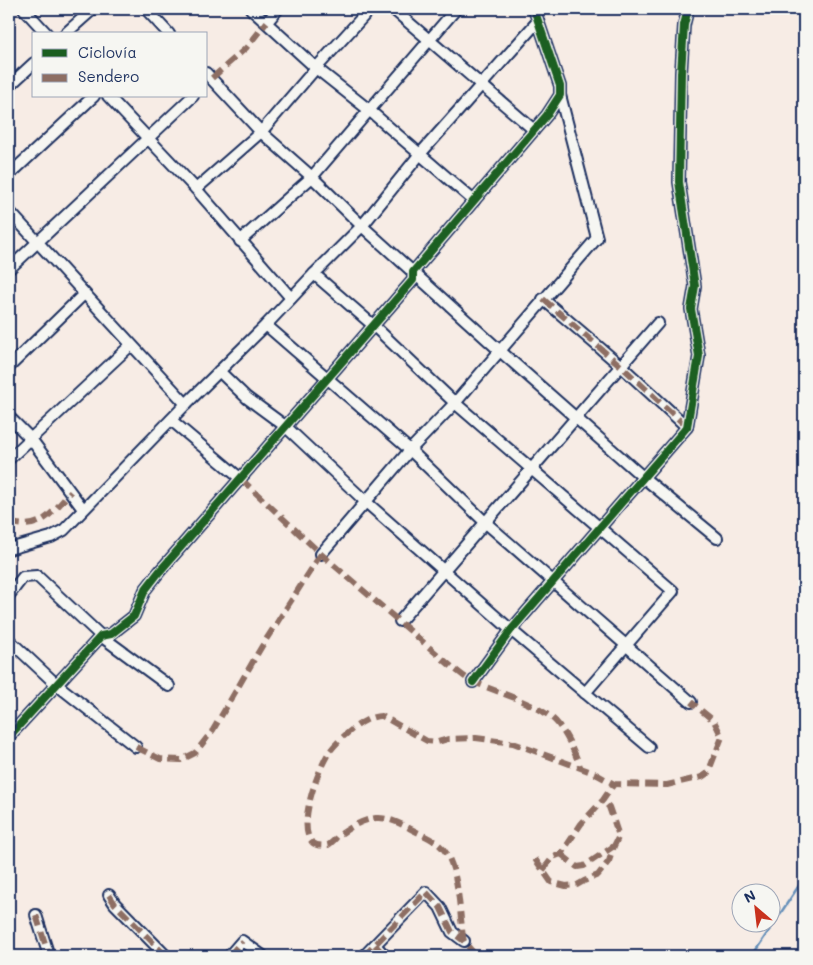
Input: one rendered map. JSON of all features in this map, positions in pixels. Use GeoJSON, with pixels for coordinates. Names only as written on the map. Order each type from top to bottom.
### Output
{"type":"FeatureCollection","features":[{"type":"Feature","properties":{"kind":"street"},"geometry":{"type":"LineString","coordinates":[[24,9],[45,32]]}},
{"type":"Feature","properties":{"kind":"street"},"geometry":{"type":"LineString","coordinates":[[68,32],[93,9]]}},
{"type":"Feature","properties":{"kind":"street"},"geometry":{"type":"LineString","coordinates":[[146,9],[165,32]]}},
{"type":"Feature","properties":{"kind":"street"},"geometry":{"type":"LineString","coordinates":[[251,9],[316,68],[370,110],[474,201]]}},
{"type":"Feature","properties":{"kind":"street"},"geometry":{"type":"LineString","coordinates":[[267,22],[278,9]]}},
{"type":"Feature","properties":{"kind":"street"},"geometry":{"type":"LineString","coordinates":[[196,189],[262,132],[316,68],[370,9]]}},
{"type":"Feature","properties":{"kind":"street"},"geometry":{"type":"LineString","coordinates":[[393,9],[534,130]]}},
{"type":"Feature","properties":{"kind":"street"},"geometry":{"type":"LineString","coordinates":[[240,241],[312,177],[456,9]]}},
{"type":"Feature","properties":{"kind":"street"},"geometry":{"type":"LineString","coordinates":[[321,554],[410,450],[455,403],[498,350],[597,238],[560,95],[560,86],[534,9]]}},
{"type":"Feature","properties":{"kind":"street"},"geometry":{"type":"LineString","coordinates":[[473,682],[511,630],[686,427],[699,356],[691,309],[695,286],[690,243],[679,182],[681,73],[684,25],[688,9]]}},
{"type":"Feature","properties":{"kind":"street"},"geometry":{"type":"LineString","coordinates":[[9,549],[51,537],[64,530],[362,226],[420,154],[538,21]]}},
{"type":"Feature","properties":{"kind":"street"},"geometry":{"type":"LineString","coordinates":[[9,86],[32,65]]}},
{"type":"Feature","properties":{"kind":"street"},"geometry":{"type":"LineString","coordinates":[[208,78],[262,132],[362,226],[498,350],[644,478],[717,538]]}},
{"type":"Feature","properties":{"kind":"street"},"geometry":{"type":"LineString","coordinates":[[12,733],[100,636],[111,634],[134,616],[146,590],[159,572],[413,280],[414,272],[534,130],[560,95]]}},
{"type":"Feature","properties":{"kind":"street"},"geometry":{"type":"LineString","coordinates":[[9,175],[92,98]]}},
{"type":"Feature","properties":{"kind":"street"},"geometry":{"type":"LineString","coordinates":[[110,98],[196,189],[291,298]]}},
{"type":"Feature","properties":{"kind":"street"},"geometry":{"type":"LineString","coordinates":[[9,269],[190,98]]}},
{"type":"Feature","properties":{"kind":"street"},"geometry":{"type":"LineString","coordinates":[[9,210],[186,404]]}},
{"type":"Feature","properties":{"kind":"street"},"geometry":{"type":"LineString","coordinates":[[314,274],[374,326],[455,403],[673,591],[585,693]]}},
{"type":"Feature","properties":{"kind":"street"},"geometry":{"type":"LineString","coordinates":[[9,367],[84,294]]}},
{"type":"Feature","properties":{"kind":"street"},"geometry":{"type":"LineString","coordinates":[[543,299],[621,366],[686,427]]}},
{"type":"Feature","properties":{"kind":"street"},"geometry":{"type":"LineString","coordinates":[[400,621],[658,323]]}},
{"type":"Feature","properties":{"kind":"street"},"geometry":{"type":"LineString","coordinates":[[266,325],[410,450],[486,523],[691,702]]}},
{"type":"Feature","properties":{"kind":"street"},"geometry":{"type":"LineString","coordinates":[[9,459],[131,345]]}},
{"type":"Feature","properties":{"kind":"street"},"geometry":{"type":"LineString","coordinates":[[219,371],[247,398],[285,426],[366,502],[511,630],[649,747]]}},
{"type":"Feature","properties":{"kind":"street"},"geometry":{"type":"LineString","coordinates":[[9,416],[31,439],[84,509]]}},
{"type":"Feature","properties":{"kind":"street"},"geometry":{"type":"LineString","coordinates":[[171,420],[241,479]]}},
{"type":"Feature","properties":{"kind":"street"},"geometry":{"type":"LineString","coordinates":[[9,594],[23,577],[37,576],[100,636],[169,686]]}},
{"type":"Feature","properties":{"kind":"street"},"geometry":{"type":"LineString","coordinates":[[9,640],[56,684],[136,747]]}},
{"type":"Feature","properties":{"kind":"street"},"geometry":{"type":"LineString","coordinates":[[364,956],[426,892],[440,907],[452,932],[464,942]]}},
{"type":"Feature","properties":{"kind":"street"},"geometry":{"type":"LineString","coordinates":[[109,895],[115,904],[166,956]]}},
{"type":"Feature","properties":{"kind":"street"},"geometry":{"type":"LineString","coordinates":[[36,915],[50,956]]}},
{"type":"Feature","properties":{"kind":"street"},"geometry":{"type":"LineString","coordinates":[[229,956],[242,941],[263,956]]}},
{"type":"Feature","properties":{"kind":"street"},"geometry":{"type":"LineString","coordinates":[[375,945],[385,956]]}},
{"type":"Feature","properties":{"kind":"waterway"},"geometry":{"type":"LineString","coordinates":[[752,956],[804,878]]}},
{"type":"Feature","properties":{"kind":"marked path"},"geometry":{"type":"LineString","coordinates":[[212,78],[246,48],[267,22]]}},
{"type":"Feature","properties":{"kind":"marked path"},"geometry":{"type":"LineString","coordinates":[[543,299],[621,366],[687,427],[685,429]]}},
{"type":"Feature","properties":{"kind":"marked path"},"geometry":{"type":"LineString","coordinates":[[241,479],[321,554],[452,667],[468,679],[531,705],[551,717],[565,734],[581,769]]}},
{"type":"Feature","properties":{"kind":"marked path"},"geometry":{"type":"LineString","coordinates":[[9,522],[29,524],[44,519],[71,492]]}},
{"type":"Feature","properties":{"kind":"marked path"},"geometry":{"type":"LineString","coordinates":[[136,747],[160,759],[181,760],[195,753],[213,730],[262,646],[321,554]]}},
{"type":"Feature","properties":{"kind":"marked path"},"geometry":{"type":"LineString","coordinates":[[475,956],[463,939],[454,871],[446,852],[436,842],[398,823],[382,818],[366,820],[339,835],[328,845],[316,845],[308,836],[308,812],[315,783],[325,759],[334,746],[361,723],[368,719],[382,716],[427,741],[438,742],[448,739],[476,738],[513,743],[594,773],[614,784],[667,785],[702,777],[708,773],[722,737],[714,721],[691,702]]}},
{"type":"Feature","properties":{"kind":"marked path"},"geometry":{"type":"LineString","coordinates":[[543,870],[553,857],[561,854],[581,824],[603,800],[614,784]]}},
{"type":"Feature","properties":{"kind":"marked path"},"geometry":{"type":"LineString","coordinates":[[535,859],[551,882],[566,886],[577,885],[598,875],[609,861],[619,836],[609,807],[603,800]]}},
{"type":"Feature","properties":{"kind":"marked path"},"geometry":{"type":"LineString","coordinates":[[561,854],[577,867],[584,866],[614,846]]}},
{"type":"Feature","properties":{"kind":"marked path"},"geometry":{"type":"LineString","coordinates":[[364,956],[426,892],[440,907],[452,932],[464,941]]}},
{"type":"Feature","properties":{"kind":"marked path"},"geometry":{"type":"LineString","coordinates":[[109,895],[115,904],[166,956]]}},
{"type":"Feature","properties":{"kind":"marked path"},"geometry":{"type":"LineString","coordinates":[[36,915],[49,956]]}},
{"type":"Feature","properties":{"kind":"marked path"},"geometry":{"type":"LineString","coordinates":[[229,956],[242,941]]}},
{"type":"Feature","properties":{"kind":"marked path"},"geometry":{"type":"LineString","coordinates":[[375,945],[385,956]]}},
{"type":"Feature","properties":{"kind":"cycle path"},"geometry":{"type":"LineString","coordinates":[[12,733],[101,636],[111,634],[134,616],[145,590],[159,572],[413,280],[413,272],[547,115],[560,95],[560,86],[534,9]]}},
{"type":"Feature","properties":{"kind":"cycle path"},"geometry":{"type":"LineString","coordinates":[[473,682],[511,630],[687,427],[699,356],[691,309],[695,286],[679,182],[681,73],[684,25],[688,9]]}}]}
